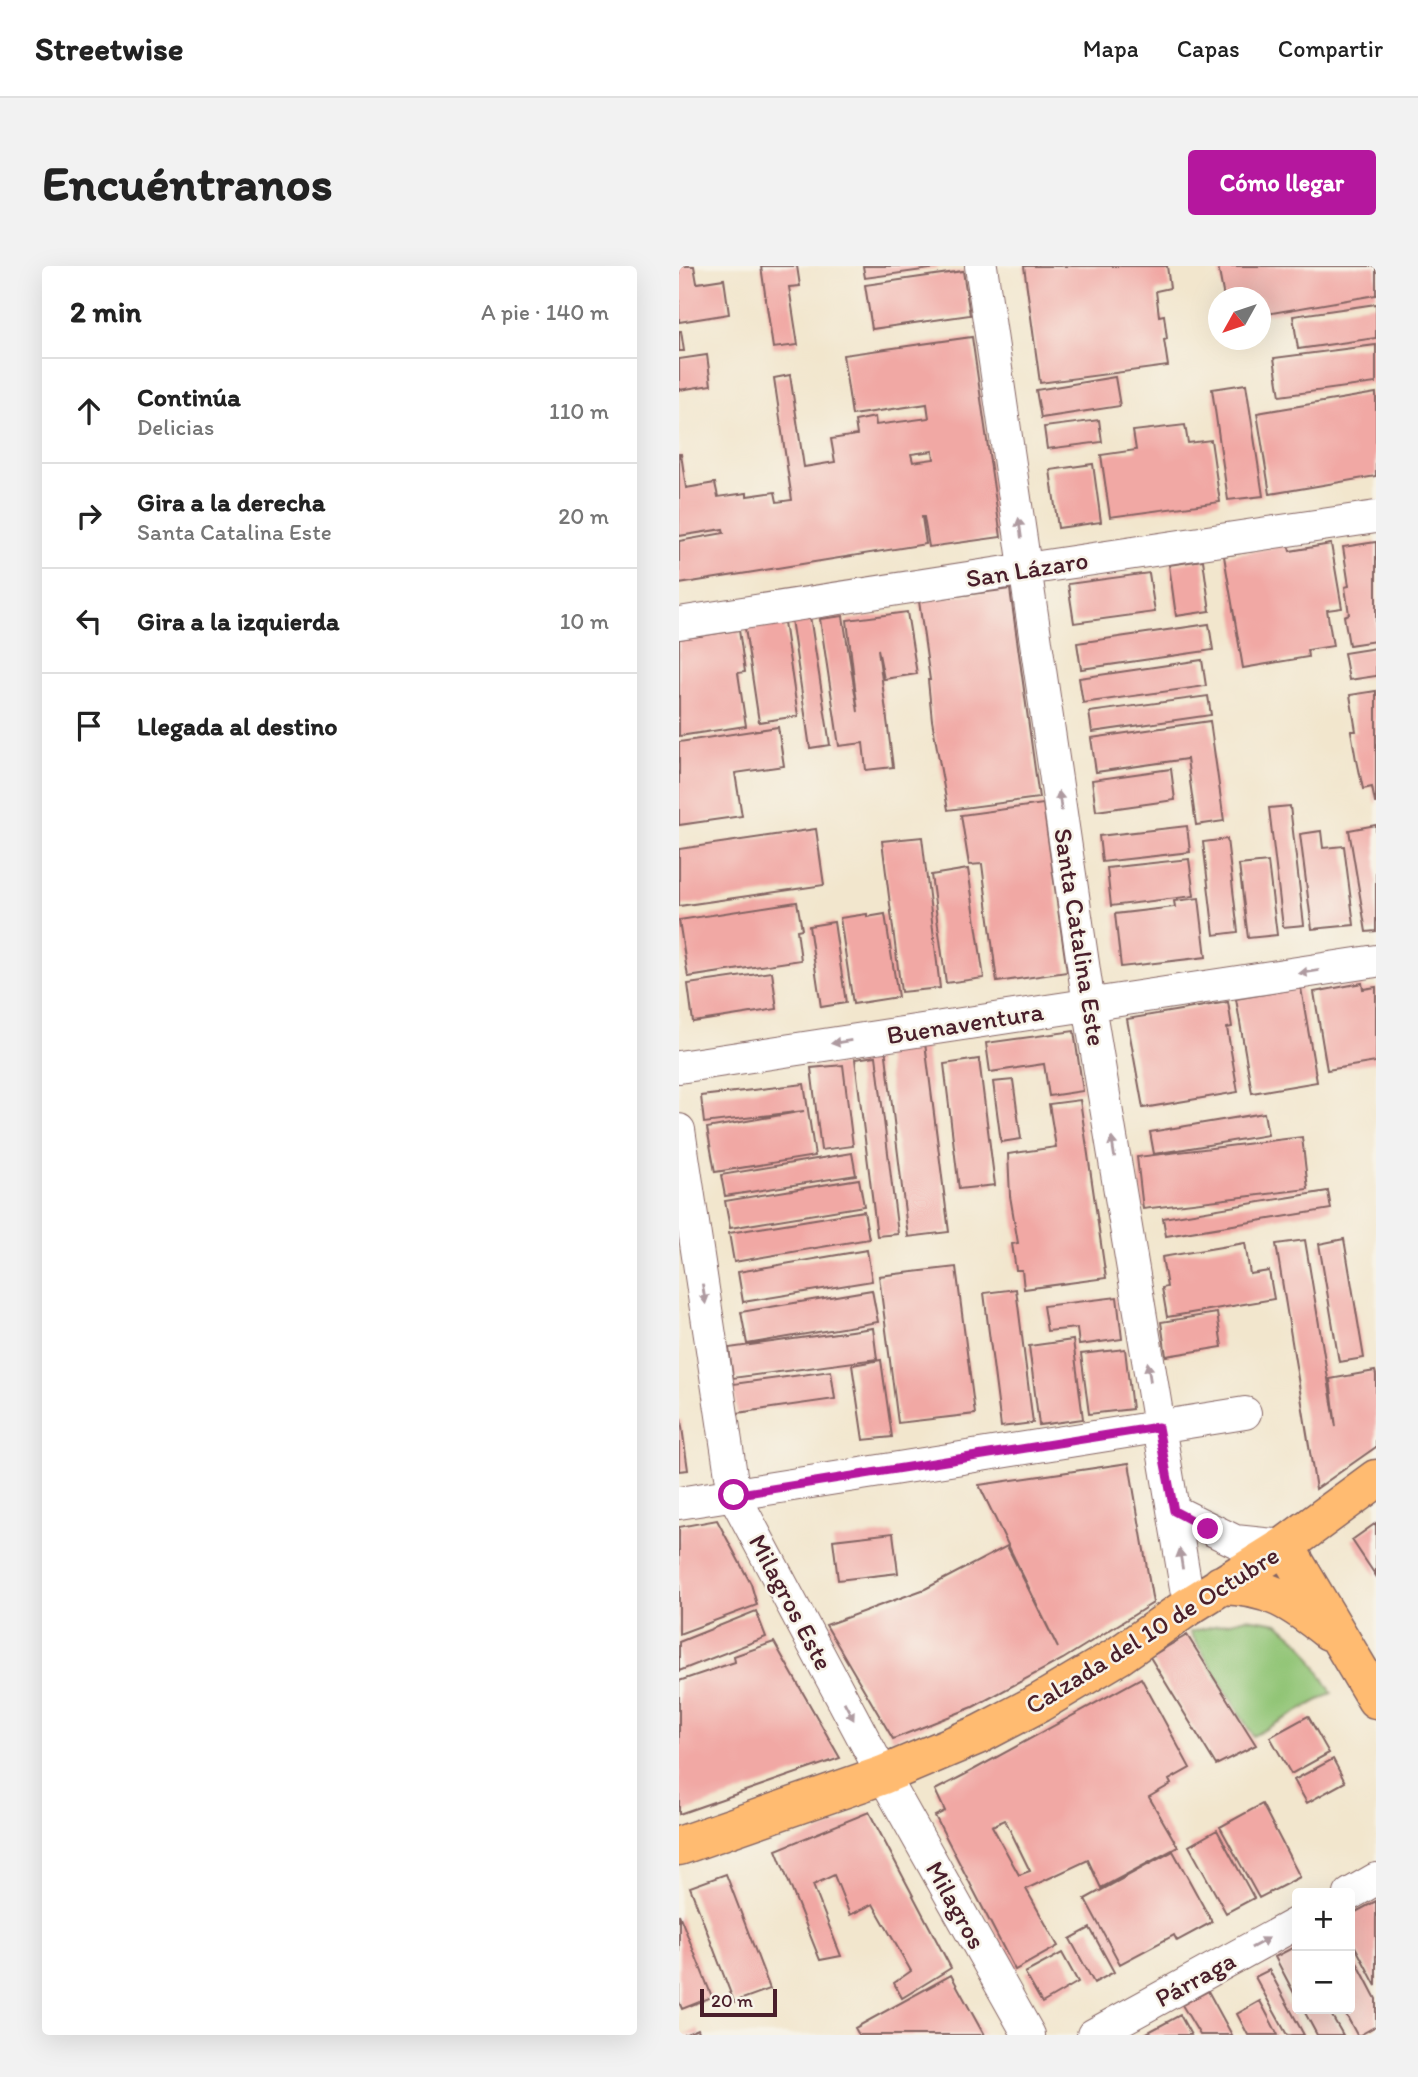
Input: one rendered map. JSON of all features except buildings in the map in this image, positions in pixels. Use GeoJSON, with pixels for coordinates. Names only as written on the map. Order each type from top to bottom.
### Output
{"type":"FeatureCollection","features":[{"type":"Feature","properties":{"kind":"main road","name":"Calzada del 10 de Octubre"},"geometry":{"type":"LineString","coordinates":[[679,1846],[883,1775],[980,1734],[1039,1703],[1118,1657],[1189,1606],[1285,1546],[1376,1479]]}},
{"type":"Feature","properties":{"kind":"main road"},"geometry":{"type":"LineString","coordinates":[[1285,1546],[1376,1699]]}},
{"type":"Feature","properties":{"kind":"main road"},"geometry":{"type":"LineString","coordinates":[[1221,1585],[1252,1587],[1280,1597],[1342,1641]]}},
{"type":"Feature","properties":{"kind":"street","name":"Santa Catalina Este"},"geometry":{"type":"LineString","coordinates":[[981,266],[1090,1005],[1189,1606]]}},
{"type":"Feature","properties":{"kind":"street","name":"San Lázaro"},"geometry":{"type":"LineString","coordinates":[[679,623],[1376,517]]}},
{"type":"Feature","properties":{"kind":"street","name":"Buenaventura"},"geometry":{"type":"LineString","coordinates":[[679,1067],[1376,961]]}},
{"type":"Feature","properties":{"kind":"street","name":"Milagros Este"},"geometry":{"type":"LineString","coordinates":[[679,1130],[734,1495],[883,1775]]}},
{"type":"Feature","properties":{"kind":"street"},"geometry":{"type":"LineString","coordinates":[[679,1503],[1245,1413]]}},
{"type":"Feature","properties":{"kind":"street"},"geometry":{"type":"LineString","coordinates":[[1174,1511],[1235,1541],[1285,1546]]}},
{"type":"Feature","properties":{"kind":"street","name":"Milagros"},"geometry":{"type":"LineString","coordinates":[[883,1775],[1029,2035]]}},
{"type":"Feature","properties":{"kind":"street"},"geometry":{"type":"LineString","coordinates":[[1355,1891],[1376,1879]]}},
{"type":"Feature","properties":{"kind":"street","name":"Párraga"},"geometry":{"type":"LineString","coordinates":[[1093,2035],[1292,1926]]}},
{"type":"Feature","properties":{"kind":"green space"},"geometry":{"type":"Polygon","coordinates":[[[1247,1618],[1278,1623],[1302,1644],[1332,1693],[1253,1736],[1190,1632],[1247,1618]]]}},
{"type":"Feature","properties":{"kind":"route"},"geometry":{"type":"LineString","coordinates":[[734,1495],[1158,1427],[1174,1511],[1208,1529]]}}]}
